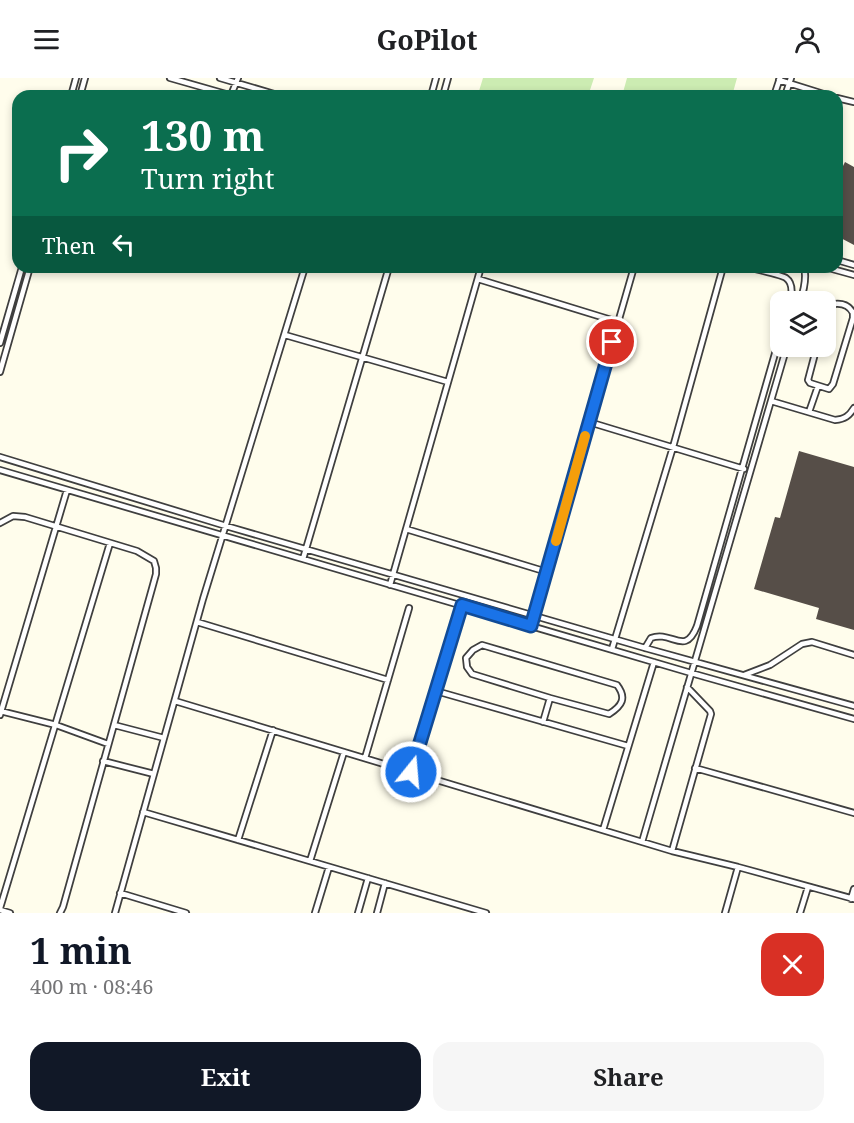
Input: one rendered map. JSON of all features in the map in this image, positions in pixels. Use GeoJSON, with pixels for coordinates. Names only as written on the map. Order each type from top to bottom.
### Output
{"type":"FeatureCollection","features":[{"type":"Feature","properties":{"kind":"lane"},"geometry":{"type":"LineString","coordinates":[[170,78],[211,90]]}},
{"type":"Feature","properties":{"kind":"lane"},"geometry":{"type":"LineString","coordinates":[[220,78],[237,80],[264,90]]}},
{"type":"Feature","properties":{"kind":"lane"},"geometry":{"type":"LineString","coordinates":[[779,79],[790,80],[815,90]]}},
{"type":"Feature","properties":{"kind":"lane"},"geometry":{"type":"LineString","coordinates":[[0,343],[20,273]]}},
{"type":"Feature","properties":{"kind":"lane"},"geometry":{"type":"LineString","coordinates":[[0,372],[28,273]]}},
{"type":"Feature","properties":{"kind":"lane"},"geometry":{"type":"LineString","coordinates":[[115,913],[197,622],[303,273]]}},
{"type":"Feature","properties":{"kind":"lane"},"geometry":{"type":"LineString","coordinates":[[303,559],[387,273]]}},
{"type":"Feature","properties":{"kind":"lane"},"geometry":{"type":"LineString","coordinates":[[390,585],[480,273]]}},
{"type":"Feature","properties":{"kind":"lane"},"geometry":{"type":"LineString","coordinates":[[531,626],[632,273]]}},
{"type":"Feature","properties":{"kind":"lane"},"geometry":{"type":"LineString","coordinates":[[612,649],[673,447],[721,273]]}},
{"type":"Feature","properties":{"kind":"lane"},"geometry":{"type":"LineString","coordinates":[[768,273],[786,278],[791,285],[792,291]]}},
{"type":"Feature","properties":{"kind":"lane"},"geometry":{"type":"LineString","coordinates":[[803,291],[806,273]]}},
{"type":"Feature","properties":{"kind":"lane"},"geometry":{"type":"LineString","coordinates":[[478,279],[618,322]]}},
{"type":"Feature","properties":{"kind":"lane"},"geometry":{"type":"LineString","coordinates":[[814,357],[808,380],[810,383],[829,389],[834,384],[853,318],[851,309],[843,304],[836,304]]}},
{"type":"Feature","properties":{"kind":"lane"},"geometry":{"type":"LineString","coordinates":[[285,335],[448,382]]}},
{"type":"Feature","properties":{"kind":"lane"},"geometry":{"type":"LineString","coordinates":[[645,648],[651,638],[657,635],[683,641],[693,637],[774,357]]}},
{"type":"Feature","properties":{"kind":"lane"},"geometry":{"type":"LineString","coordinates":[[642,842],[784,357]]}},
{"type":"Feature","properties":{"kind":"lane"},"geometry":{"type":"LineString","coordinates":[[809,412],[818,386]]}},
{"type":"Feature","properties":{"kind":"lane"},"geometry":{"type":"LineString","coordinates":[[771,401],[835,420],[843,419],[854,408]]}},
{"type":"Feature","properties":{"kind":"lane"},"geometry":{"type":"LineString","coordinates":[[589,422],[749,472]]}},
{"type":"Feature","properties":{"kind":"lane"},"geometry":{"type":"LineString","coordinates":[[0,457],[392,575],[854,706]]}},
{"type":"Feature","properties":{"kind":"lane"},"geometry":{"type":"LineString","coordinates":[[0,470],[854,719]]}},
{"type":"Feature","properties":{"kind":"lane"},"geometry":{"type":"LineString","coordinates":[[67,490],[0,712],[56,726],[108,744]]}},
{"type":"Feature","properties":{"kind":"lane"},"geometry":{"type":"LineString","coordinates":[[0,523],[13,516],[25,517],[142,554],[154,561],[156,568],[60,913]]}},
{"type":"Feature","properties":{"kind":"lane"},"geometry":{"type":"LineString","coordinates":[[405,529],[547,572]]}},
{"type":"Feature","properties":{"kind":"lane"},"geometry":{"type":"LineString","coordinates":[[10,913],[0,909],[110,543]]}},
{"type":"Feature","properties":{"kind":"lane"},"geometry":{"type":"LineString","coordinates":[[411,772],[462,605]]}},
{"type":"Feature","properties":{"kind":"lane"},"geometry":{"type":"LineString","coordinates":[[365,758],[409,608]]}},
{"type":"Feature","properties":{"kind":"lane"},"geometry":{"type":"LineString","coordinates":[[197,622],[388,680]]}},
{"type":"Feature","properties":{"kind":"lane"},"geometry":{"type":"LineString","coordinates":[[743,675],[770,665],[802,644],[812,642],[854,655]]}},
{"type":"Feature","properties":{"kind":"lane"},"geometry":{"type":"LineString","coordinates":[[482,645],[616,685],[622,692],[622,702],[617,710],[609,714],[550,698],[472,674],[467,667],[466,658],[482,645]]}},
{"type":"Feature","properties":{"kind":"lane"},"geometry":{"type":"LineString","coordinates":[[603,830],[654,662]]}},
{"type":"Feature","properties":{"kind":"lane"},"geometry":{"type":"LineString","coordinates":[[672,851],[711,714],[687,687]]}},
{"type":"Feature","properties":{"kind":"lane"},"geometry":{"type":"LineString","coordinates":[[436,691],[628,746]]}},
{"type":"Feature","properties":{"kind":"lane"},"geometry":{"type":"LineString","coordinates":[[543,722],[550,698]]}},
{"type":"Feature","properties":{"kind":"lane"},"geometry":{"type":"LineString","coordinates":[[175,701],[672,851],[853,899],[854,889]]}},
{"type":"Feature","properties":{"kind":"lane"},"geometry":{"type":"LineString","coordinates":[[114,724],[164,738]]}},
{"type":"Feature","properties":{"kind":"lane"},"geometry":{"type":"LineString","coordinates":[[238,840],[273,730]]}},
{"type":"Feature","properties":{"kind":"lane"},"geometry":{"type":"LineString","coordinates":[[310,861],[344,752]]}},
{"type":"Feature","properties":{"kind":"lane"},"geometry":{"type":"LineString","coordinates":[[103,761],[154,774]]}},
{"type":"Feature","properties":{"kind":"lane"},"geometry":{"type":"LineString","coordinates":[[696,768],[854,813]]}},
{"type":"Feature","properties":{"kind":"lane"},"geometry":{"type":"LineString","coordinates":[[143,812],[486,913]]}},
{"type":"Feature","properties":{"kind":"lane"},"geometry":{"type":"LineString","coordinates":[[315,913],[329,867]]}},
{"type":"Feature","properties":{"kind":"lane"},"geometry":{"type":"LineString","coordinates":[[725,913],[738,867]]}},
{"type":"Feature","properties":{"kind":"lane"},"geometry":{"type":"LineString","coordinates":[[358,913],[368,878]]}},
{"type":"Feature","properties":{"kind":"lane"},"geometry":{"type":"LineString","coordinates":[[376,913],[385,883]]}},
{"type":"Feature","properties":{"kind":"lane"},"geometry":{"type":"LineString","coordinates":[[800,913],[808,887]]}},
{"type":"Feature","properties":{"kind":"lane"},"geometry":{"type":"LineString","coordinates":[[120,893],[186,913]]}},
{"type":"Feature","properties":{"kind":"green space"},"geometry":{"type":"Polygon","coordinates":[[[483,78],[594,78],[590,90],[479,90],[483,78]]]}},
{"type":"Feature","properties":{"kind":"green space"},"geometry":{"type":"Polygon","coordinates":[[[627,78],[737,78],[734,90],[624,90],[627,78]]]}},
{"type":"Feature","properties":{"kind":"building"},"geometry":{"type":"Polygon","coordinates":[[[845,162],[854,167],[854,245],[843,239],[843,166],[845,162]]]}},
{"type":"Feature","properties":{"kind":"building"},"geometry":{"type":"Polygon","coordinates":[[[799,451],[854,467],[854,630],[816,619],[819,608],[754,589],[775,517],[780,518],[799,451]]]}},
{"type":"Feature","properties":{"kind":"slow traffic"},"geometry":{"type":"LineString","coordinates":[[556,541],[585,436]]}},
{"type":"Feature","properties":{"kind":"route"},"geometry":{"type":"LineString","coordinates":[[411,772],[462,605],[531,626],[612,342]]}}]}
